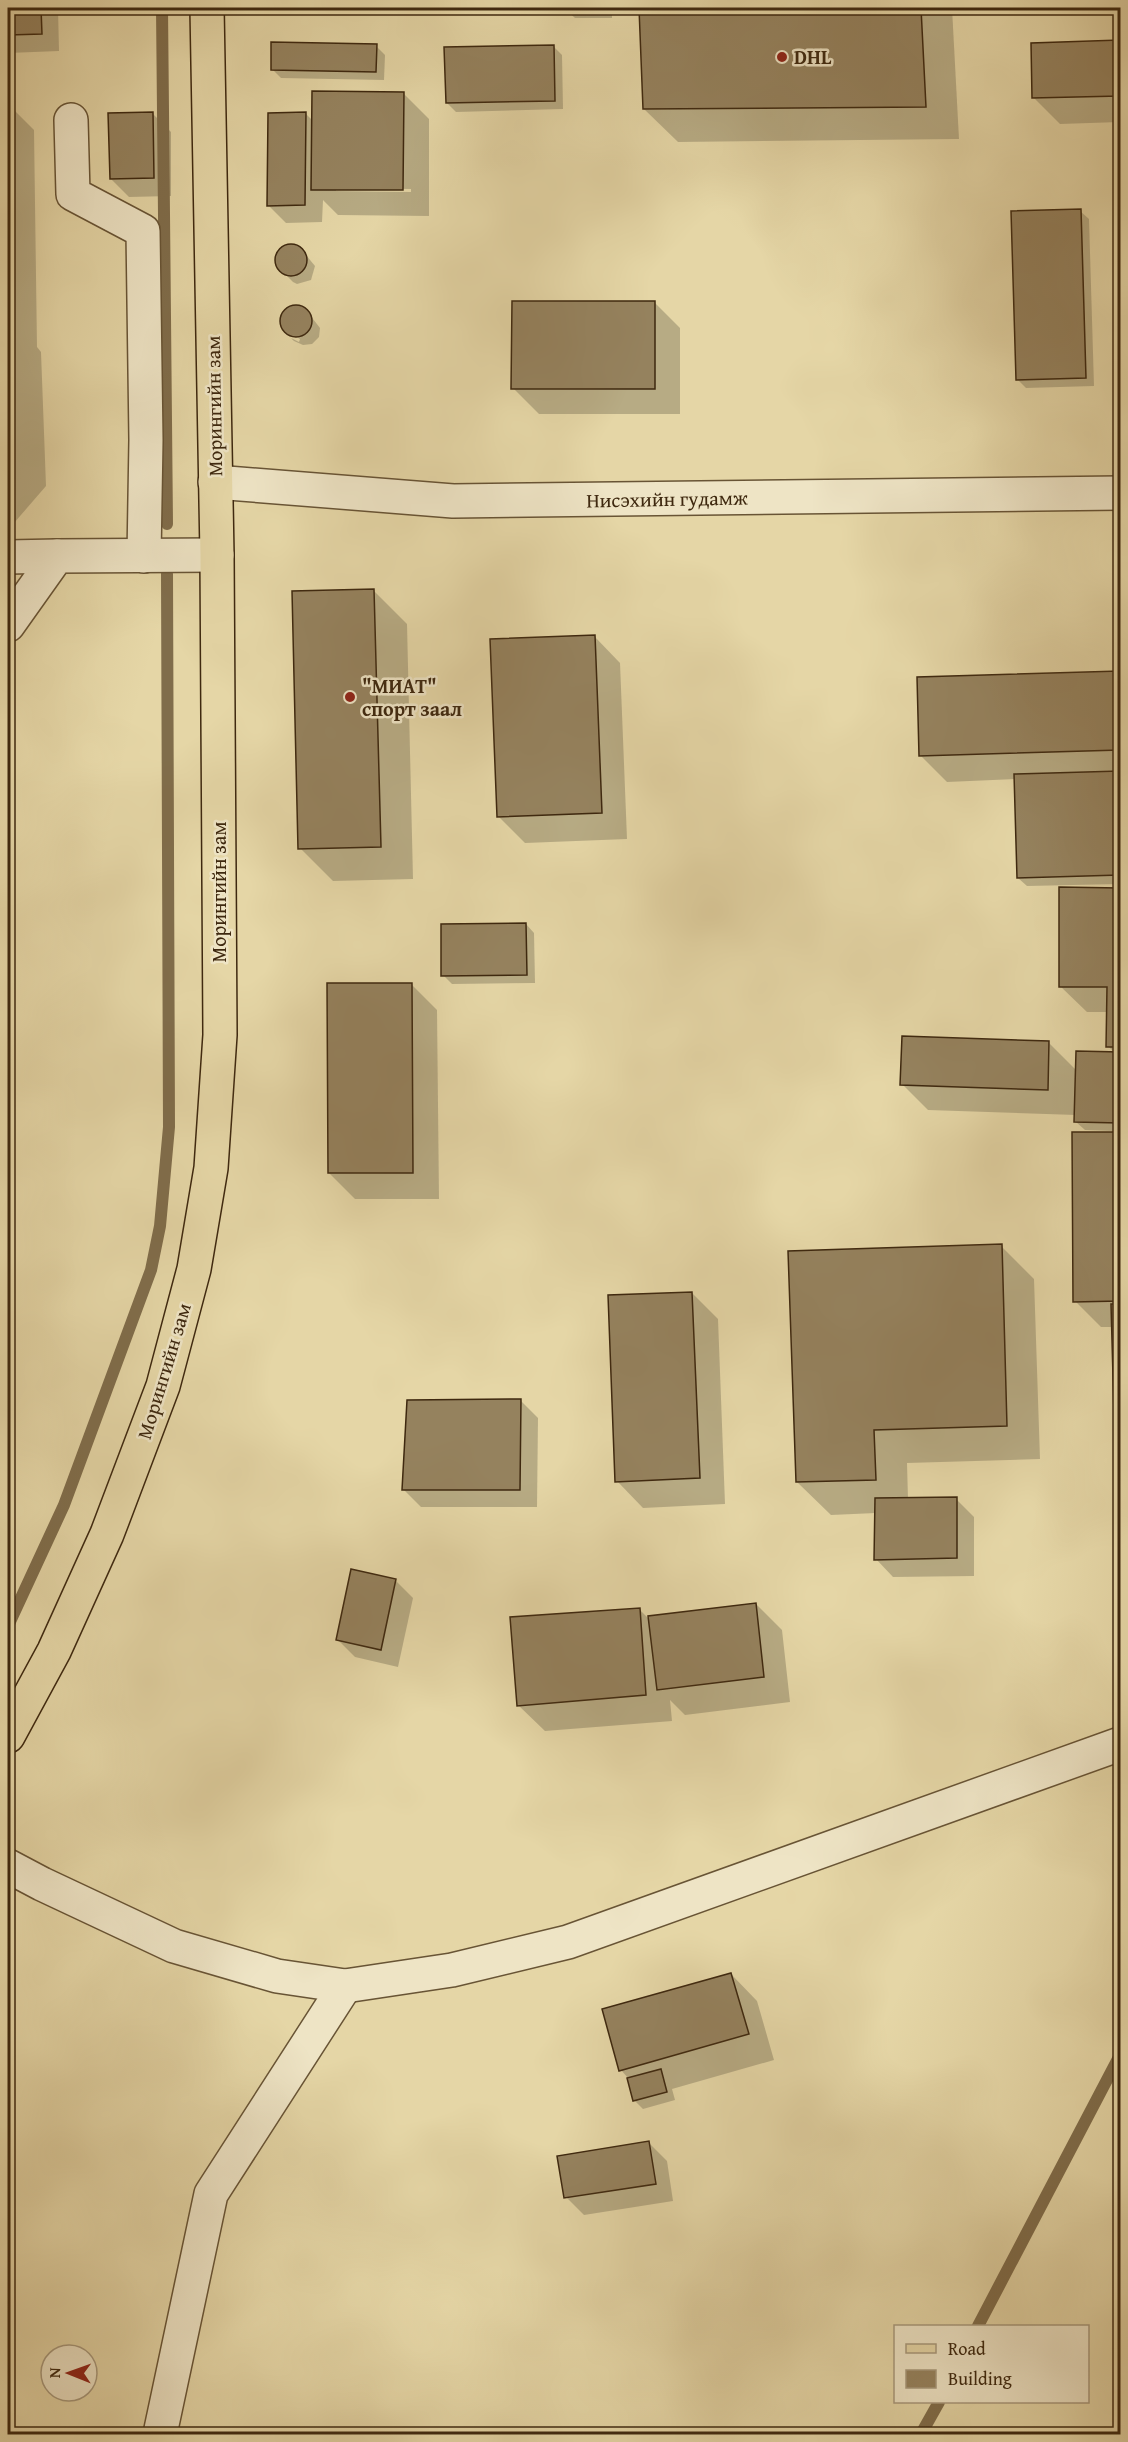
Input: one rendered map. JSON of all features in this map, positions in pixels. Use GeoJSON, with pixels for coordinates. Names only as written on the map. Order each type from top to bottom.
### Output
{"type":"FeatureCollection","features":[{"type":"Feature","properties":{"kind":"main road","name":"Морингийн зам"},"geometry":{"type":"LineString","coordinates":[[8,1737],[54,1651],[107,1534],[163,1386],[194,1269],[211,1168],[220,1035],[217,555],[207,8]]}},
{"type":"Feature","properties":{"kind":"street"},"geometry":{"type":"LineString","coordinates":[[71,120],[73,194],[143,231],[146,440],[144,556]]}},
{"type":"Feature","properties":{"kind":"street","name":"Нисэхийн гудамж"},"geometry":{"type":"LineString","coordinates":[[215,482],[453,501],[1120,494]]}},
{"type":"Feature","properties":{"kind":"street"},"geometry":{"type":"LineString","coordinates":[[8,557],[217,555]]}},
{"type":"Feature","properties":{"kind":"street"},"geometry":{"type":"LineString","coordinates":[[8,625],[57,556]]}},
{"type":"Feature","properties":{"kind":"street"},"geometry":{"type":"LineString","coordinates":[[8,1866],[174,1946],[278,1976],[345,1986],[452,1970],[568,1942],[1120,1744]]}},
{"type":"Feature","properties":{"kind":"street"},"geometry":{"type":"LineString","coordinates":[[160,2434],[211,2194],[345,1986]]}},
{"type":"Feature","properties":{"kind":"building"},"geometry":{"type":"Polygon","coordinates":[[[8,8],[41,8],[42,34],[8,35],[8,8]]]}},
{"type":"Feature","properties":{"kind":"building","name":"DHL"},"geometry":{"type":"Polygon","coordinates":[[[639,8],[921,8],[926,107],[643,109],[639,8]]]}},
{"type":"Feature","properties":{"kind":"building"},"geometry":{"type":"Polygon","coordinates":[[[1120,40],[1120,96],[1032,98],[1031,43],[1120,40]]]}},
{"type":"Feature","properties":{"kind":"building"},"geometry":{"type":"Polygon","coordinates":[[[271,42],[377,44],[376,72],[271,70],[271,42]]]}},
{"type":"Feature","properties":{"kind":"building"},"geometry":{"type":"Polygon","coordinates":[[[554,45],[555,101],[446,103],[444,47],[554,45]]]}},
{"type":"Feature","properties":{"kind":"building"},"geometry":{"type":"Polygon","coordinates":[[[312,91],[404,92],[403,190],[311,190],[312,91]]]}},
{"type":"Feature","properties":{"kind":"building"},"geometry":{"type":"Polygon","coordinates":[[[153,112],[154,178],[110,179],[108,113],[153,112]]]}},
{"type":"Feature","properties":{"kind":"building"},"geometry":{"type":"Polygon","coordinates":[[[306,112],[305,205],[267,206],[268,113],[306,112]]]}},
{"type":"Feature","properties":{"kind":"building"},"geometry":{"type":"Polygon","coordinates":[[[1081,209],[1086,378],[1016,380],[1011,211],[1081,209]]]}},
{"type":"Feature","properties":{"kind":"building"},"geometry":{"type":"Polygon","coordinates":[[[291,244],[303,248],[307,260],[303,272],[291,276],[279,272],[275,260],[279,248],[291,244]]]}},
{"type":"Feature","properties":{"kind":"building"},"geometry":{"type":"Polygon","coordinates":[[[512,301],[655,301],[655,389],[511,389],[512,301]]]}},
{"type":"Feature","properties":{"kind":"building"},"geometry":{"type":"Polygon","coordinates":[[[296,305],[308,309],[312,321],[308,333],[296,337],[284,333],[280,321],[284,309],[296,305]]]}},
{"type":"Feature","properties":{"kind":"building"},"geometry":{"type":"Polygon","coordinates":[[[374,589],[381,847],[298,849],[292,591],[374,589]]]}},
{"type":"Feature","properties":{"kind":"building"},"geometry":{"type":"Polygon","coordinates":[[[595,635],[602,813],[497,817],[490,639],[595,635]]]}},
{"type":"Feature","properties":{"kind":"building"},"geometry":{"type":"Polygon","coordinates":[[[1120,671],[1120,750],[919,756],[917,677],[1120,671]]]}},
{"type":"Feature","properties":{"kind":"building"},"geometry":{"type":"Polygon","coordinates":[[[1120,771],[1120,875],[1017,878],[1014,774],[1120,771]]]}},
{"type":"Feature","properties":{"kind":"building"},"geometry":{"type":"Polygon","coordinates":[[[1059,887],[1120,888],[1120,1047],[1106,1047],[1107,987],[1059,987],[1059,887]]]}},
{"type":"Feature","properties":{"kind":"building"},"geometry":{"type":"Polygon","coordinates":[[[526,923],[527,975],[441,976],[441,924],[526,923]]]}},
{"type":"Feature","properties":{"kind":"building"},"geometry":{"type":"Polygon","coordinates":[[[327,983],[412,983],[413,1173],[328,1173],[327,983]]]}},
{"type":"Feature","properties":{"kind":"building"},"geometry":{"type":"Polygon","coordinates":[[[902,1036],[1049,1041],[1048,1090],[900,1085],[902,1036]]]}},
{"type":"Feature","properties":{"kind":"building"},"geometry":{"type":"Polygon","coordinates":[[[1076,1051],[1120,1052],[1120,1123],[1074,1122],[1076,1051]]]}},
{"type":"Feature","properties":{"kind":"building"},"geometry":{"type":"Polygon","coordinates":[[[1072,1132],[1120,1132],[1120,1301],[1073,1302],[1072,1132]]]}},
{"type":"Feature","properties":{"kind":"building"},"geometry":{"type":"Polygon","coordinates":[[[1002,1244],[1007,1426],[874,1430],[876,1480],[796,1482],[788,1251],[1002,1244]]]}},
{"type":"Feature","properties":{"kind":"building"},"geometry":{"type":"Polygon","coordinates":[[[692,1292],[700,1478],[615,1482],[608,1295],[692,1292]]]}},
{"type":"Feature","properties":{"kind":"building"},"geometry":{"type":"Polygon","coordinates":[[[1111,1304],[1120,1304],[1120,1450],[1115,1450],[1111,1304]]]}},
{"type":"Feature","properties":{"kind":"building"},"geometry":{"type":"Polygon","coordinates":[[[521,1399],[520,1490],[402,1490],[407,1400],[521,1399]]]}},
{"type":"Feature","properties":{"kind":"building"},"geometry":{"type":"Polygon","coordinates":[[[957,1497],[957,1558],[874,1560],[875,1498],[957,1497]]]}},
{"type":"Feature","properties":{"kind":"building"},"geometry":{"type":"Polygon","coordinates":[[[351,1569],[396,1579],[381,1650],[336,1640],[351,1569]]]}},
{"type":"Feature","properties":{"kind":"building"},"geometry":{"type":"Polygon","coordinates":[[[756,1603],[764,1677],[657,1690],[648,1616],[756,1603]]]}},
{"type":"Feature","properties":{"kind":"building"},"geometry":{"type":"Polygon","coordinates":[[[640,1608],[646,1695],[517,1706],[510,1617],[640,1608]]]}},
{"type":"Feature","properties":{"kind":"building"},"geometry":{"type":"Polygon","coordinates":[[[731,1973],[749,2034],[619,2071],[602,2009],[731,1973]]]}},
{"type":"Feature","properties":{"kind":"building"},"geometry":{"type":"Polygon","coordinates":[[[661,2069],[667,2092],[633,2101],[627,2078],[661,2069]]]}},
{"type":"Feature","properties":{"kind":"building"},"geometry":{"type":"Polygon","coordinates":[[[649,2141],[656,2184],[564,2198],[557,2156],[649,2141]]]}},
{"type":"Feature","properties":{"kind":"waterway"},"geometry":{"type":"LineString","coordinates":[[162,8],[167,524]]}},
{"type":"Feature","properties":{"kind":"waterway"},"geometry":{"type":"LineString","coordinates":[[8,1626],[64,1505],[151,1270],[160,1226],[169,1127],[167,574]]}},
{"type":"Feature","properties":{"kind":"waterway"},"geometry":{"type":"LineString","coordinates":[[979,2325],[1120,2055]]}},
{"type":"Feature","properties":{"kind":"waterway"},"geometry":{"type":"LineString","coordinates":[[921,2434],[938,2403]]}},
{"type":"Feature","properties":{"kind":"place","name":"DHL"},"geometry":{"type":"Point","coordinates":[782,57]}},
{"type":"Feature","properties":{"kind":"place","name":"\"МИАТ\" спорт заал"},"geometry":{"type":"Point","coordinates":[350,697]}}]}
